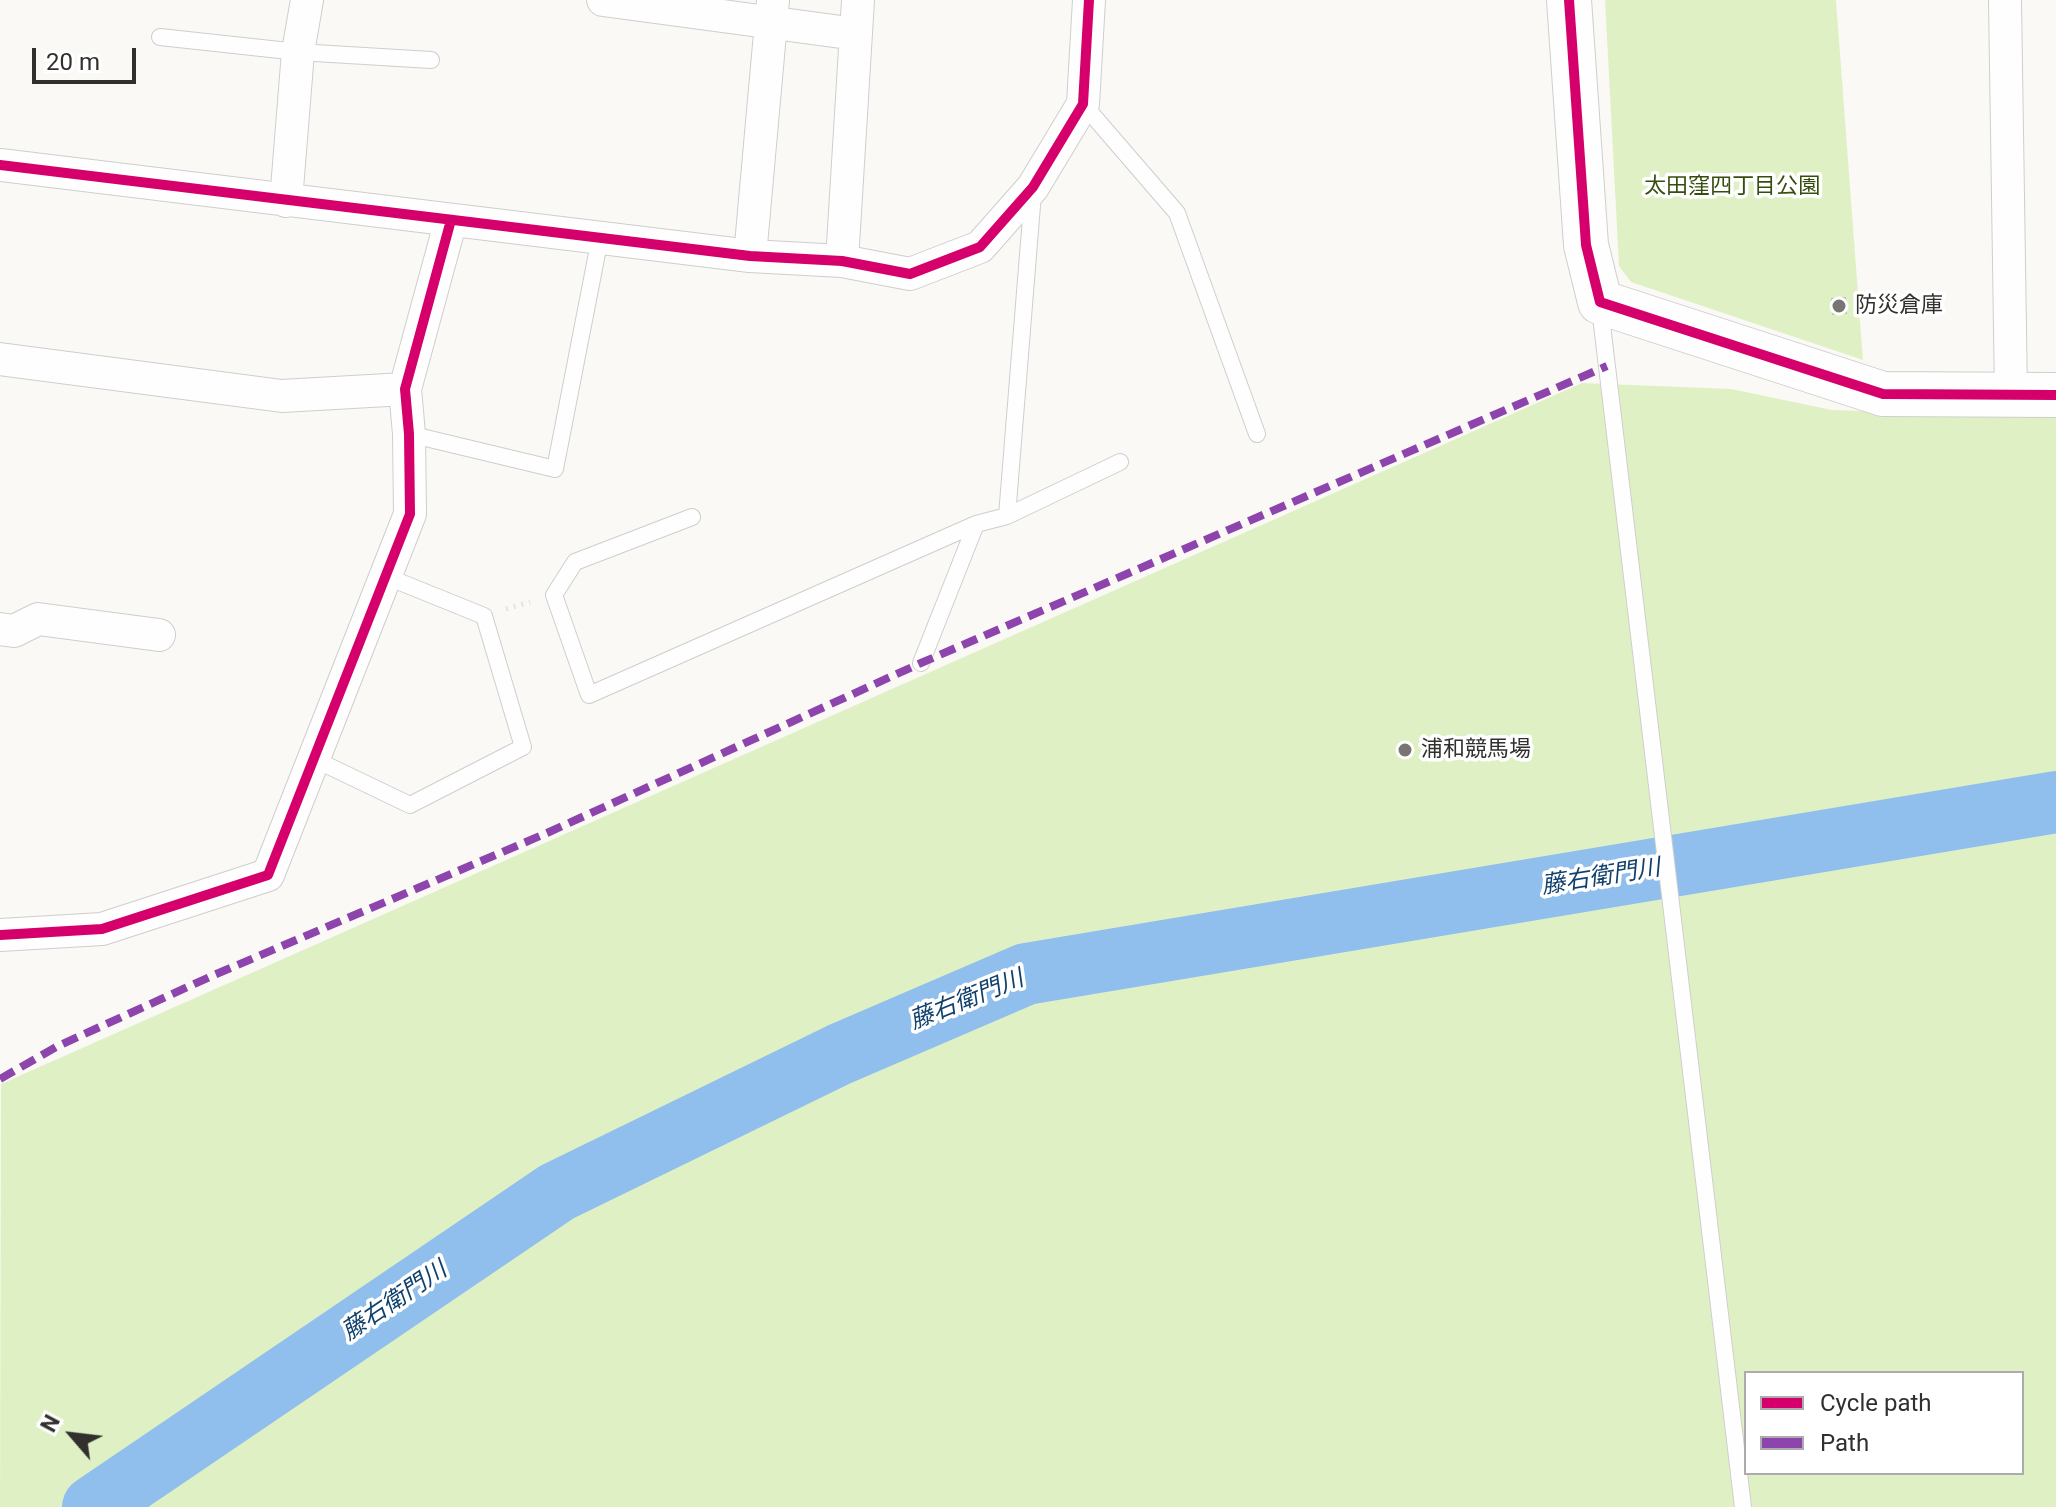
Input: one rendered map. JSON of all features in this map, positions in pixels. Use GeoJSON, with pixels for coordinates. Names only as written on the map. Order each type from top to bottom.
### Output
{"type":"FeatureCollection","features":[{"type":"Feature","properties":{"kind":"street"},"geometry":{"type":"LineString","coordinates":[[286,201],[298,52],[307,0]]}},
{"type":"Feature","properties":{"kind":"street"},"geometry":{"type":"LineString","coordinates":[[603,0],[772,12],[856,34]]}},
{"type":"Feature","properties":{"kind":"street"},"geometry":{"type":"LineString","coordinates":[[842,261],[858,0]]}},
{"type":"Feature","properties":{"kind":"street"},"geometry":{"type":"LineString","coordinates":[[0,165],[750,256],[842,261],[910,274],[980,247],[1033,187],[1083,104],[1089,0]]}},
{"type":"Feature","properties":{"kind":"street"},"geometry":{"type":"LineString","coordinates":[[1569,0],[1586,245],[1600,302],[1883,394],[2056,395]]}},
{"type":"Feature","properties":{"kind":"street"},"geometry":{"type":"LineString","coordinates":[[2005,0],[2011,394]]}},
{"type":"Feature","properties":{"kind":"street"},"geometry":{"type":"LineString","coordinates":[[750,256],[772,12]]}},
{"type":"Feature","properties":{"kind":"street"},"geometry":{"type":"LineString","coordinates":[[0,935],[102,929],[268,875],[410,514],[405,389],[451,220]]}},
{"type":"Feature","properties":{"kind":"street"},"geometry":{"type":"LineString","coordinates":[[0,359],[282,396],[405,389]]}},
{"type":"Feature","properties":{"kind":"street"},"geometry":{"type":"LineString","coordinates":[[0,629],[14,631],[38,619],[159,635]]}},
{"type":"Feature","properties":{"kind":"lane"},"geometry":{"type":"LineString","coordinates":[[160,37],[298,52],[431,60]]}},
{"type":"Feature","properties":{"kind":"lane"},"geometry":{"type":"LineString","coordinates":[[1083,104],[1177,213],[1257,434]]}},
{"type":"Feature","properties":{"kind":"lane"},"geometry":{"type":"LineString","coordinates":[[1007,516],[1033,187]]}},
{"type":"Feature","properties":{"kind":"lane"},"geometry":{"type":"LineString","coordinates":[[409,434],[555,469],[600,238]]}},
{"type":"Feature","properties":{"kind":"lane"},"geometry":{"type":"LineString","coordinates":[[1600,302],[1743,1507]]}},
{"type":"Feature","properties":{"kind":"lane"},"geometry":{"type":"LineString","coordinates":[[692,517],[575,562],[554,595],[589,695],[976,524],[1007,516],[1120,462]]}},
{"type":"Feature","properties":{"kind":"lane"},"geometry":{"type":"LineString","coordinates":[[921,663],[976,524]]}},
{"type":"Feature","properties":{"kind":"lane"},"geometry":{"type":"LineString","coordinates":[[312,758],[410,805],[523,747],[484,616],[385,576]]}},
{"type":"Feature","properties":{"kind":"path"},"geometry":{"type":"LineString","coordinates":[[484,616],[554,595]]}},
{"type":"Feature","properties":{"kind":"green space","name":"太田窪四丁目公園"},"geometry":{"type":"Polygon","coordinates":[[[1605,0],[1836,0],[1863,360],[1631,282],[1619,266],[1605,0]]]}},
{"type":"Feature","properties":{"kind":"green space","name":"浦和競馬場"},"geometry":{"type":"Polygon","coordinates":[[[1582,383],[1731,389],[1832,410],[2056,417],[2056,1507],[0,1507],[1,1084],[1582,383]]]}},
{"type":"Feature","properties":{"kind":"building","name":"防災倉庫"},"geometry":{"type":"Polygon","coordinates":[[[1845,298],[1846,313],[1833,314],[1832,299],[1845,298]]]}},
{"type":"Feature","properties":{"kind":"waterway","name":"藤右衛門川"},"geometry":{"type":"LineString","coordinates":[[93,1507],[557,1192],[840,1054],[1026,974],[2056,802]]}},
{"type":"Feature","properties":{"kind":"marked path"},"geometry":{"type":"LineString","coordinates":[[0,1079],[58,1046],[214,975],[547,833],[921,663],[1607,366]]}},
{"type":"Feature","properties":{"kind":"cycle path"},"geometry":{"type":"LineString","coordinates":[[0,165],[750,256],[842,261],[910,274],[980,247],[1033,187],[1083,104],[1089,0]]}},
{"type":"Feature","properties":{"kind":"cycle path"},"geometry":{"type":"LineString","coordinates":[[1569,0],[1586,245],[1600,302],[1883,394],[2056,395]]}},
{"type":"Feature","properties":{"kind":"cycle path"},"geometry":{"type":"LineString","coordinates":[[0,935],[102,929],[268,875],[410,514],[405,389],[451,220]]}},
{"type":"Feature","properties":{"kind":"place","name":"防災倉庫"},"geometry":{"type":"Point","coordinates":[1839,306]}},
{"type":"Feature","properties":{"kind":"place","name":"浦和競馬場"},"geometry":{"type":"Point","coordinates":[1405,750]}}]}
